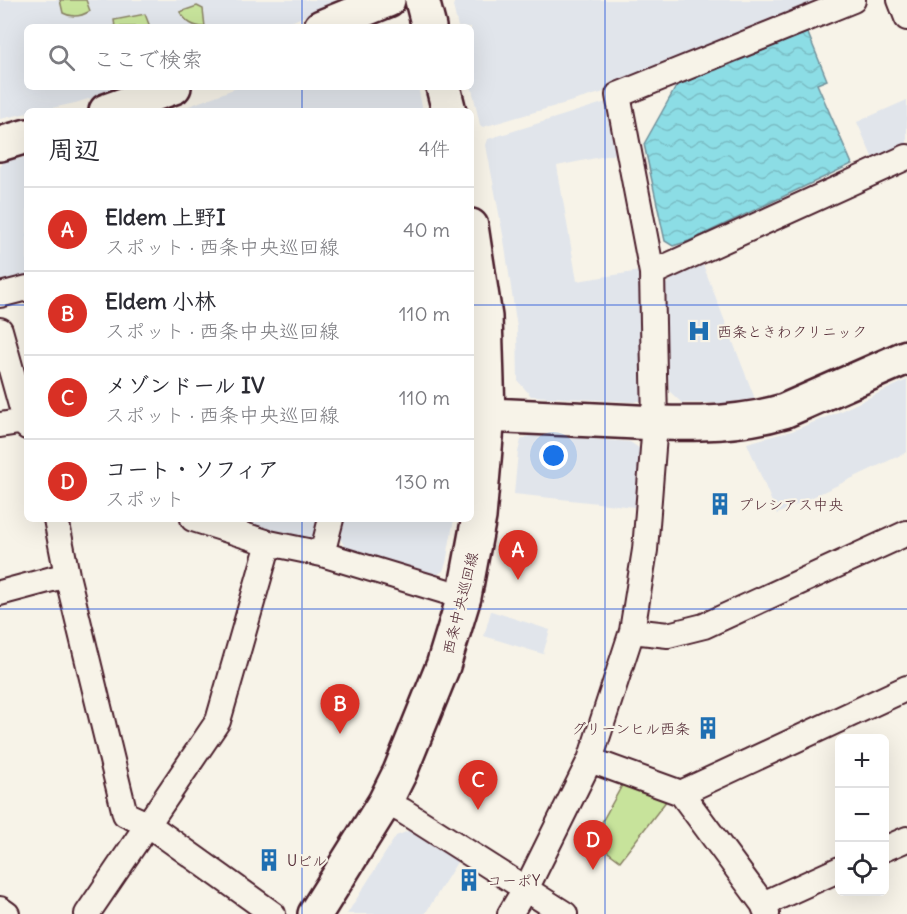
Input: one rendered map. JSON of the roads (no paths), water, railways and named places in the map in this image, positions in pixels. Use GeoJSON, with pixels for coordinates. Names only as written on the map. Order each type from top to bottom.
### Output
{"type":"FeatureCollection","features":[{"type":"Feature","properties":{"kind":"street"},"geometry":{"type":"LineString","coordinates":[[328,24],[388,0]]}},
{"type":"Feature","properties":{"kind":"street"},"geometry":{"type":"LineString","coordinates":[[422,0],[428,24]]}},
{"type":"Feature","properties":{"kind":"street"},"geometry":{"type":"LineString","coordinates":[[510,914],[526,888],[590,760],[632,631],[645,550],[655,423],[652,273],[618,95],[853,0]]}},
{"type":"Feature","properties":{"kind":"street"},"geometry":{"type":"LineString","coordinates":[[900,0],[907,18]]}},
{"type":"Feature","properties":{"kind":"street"},"geometry":{"type":"LineString","coordinates":[[114,108],[166,90]]}},
{"type":"Feature","properties":{"kind":"street"},"geometry":{"type":"LineString","coordinates":[[444,90],[448,108]]}},
{"type":"Feature","properties":{"kind":"street"},"geometry":{"type":"LineString","coordinates":[[0,144],[24,137]]}},
{"type":"Feature","properties":{"kind":"street"},"geometry":{"type":"LineString","coordinates":[[652,273],[907,157]]}},
{"type":"Feature","properties":{"kind":"street","name":"西条中央巡回線"},"geometry":{"type":"LineString","coordinates":[[315,914],[385,802],[400,772],[443,666],[464,597],[479,517],[488,415],[485,317],[474,246]]}},
{"type":"Feature","properties":{"kind":"street"},"geometry":{"type":"LineString","coordinates":[[0,295],[24,289]]}},
{"type":"Feature","properties":{"kind":"street"},"geometry":{"type":"LineString","coordinates":[[0,330],[24,417]]}},
{"type":"Feature","properties":{"kind":"street"},"geometry":{"type":"LineString","coordinates":[[488,415],[655,423],[701,423],[763,418],[794,407],[907,357]]}},
{"type":"Feature","properties":{"kind":"street"},"geometry":{"type":"LineString","coordinates":[[0,425],[24,424]]}},
{"type":"Feature","properties":{"kind":"street"},"geometry":{"type":"LineString","coordinates":[[57,522],[67,575],[125,814],[149,825],[273,914]]}},
{"type":"Feature","properties":{"kind":"street"},"geometry":{"type":"LineString","coordinates":[[202,522],[269,543],[322,554],[464,597]]}},
{"type":"Feature","properties":{"kind":"street"},"geometry":{"type":"LineString","coordinates":[[322,554],[330,522]]}},
{"type":"Feature","properties":{"kind":"street"},"geometry":{"type":"LineString","coordinates":[[632,631],[668,635],[704,626],[907,533]]}},
{"type":"Feature","properties":{"kind":"street"},"geometry":{"type":"LineString","coordinates":[[87,914],[218,721],[269,543]]}},
{"type":"Feature","properties":{"kind":"street"},"geometry":{"type":"LineString","coordinates":[[0,593],[67,575]]}},
{"type":"Feature","properties":{"kind":"street"},"geometry":{"type":"LineString","coordinates":[[681,793],[907,688]]}},
{"type":"Feature","properties":{"kind":"street"},"geometry":{"type":"LineString","coordinates":[[590,760],[681,793],[765,909],[835,872]]}},
{"type":"Feature","properties":{"kind":"street"},"geometry":{"type":"LineString","coordinates":[[385,802],[403,811],[565,914]]}},
{"type":"Feature","properties":{"kind":"street"},"geometry":{"type":"LineString","coordinates":[[889,847],[907,839]]}},
{"type":"Feature","properties":{"kind":"street"},"geometry":{"type":"LineString","coordinates":[[0,909],[7,914]]}},
{"type":"Feature","properties":{"kind":"water"},"geometry":{"type":"Polygon","coordinates":[[[807,31],[827,80],[817,84],[852,164],[689,241],[673,246],[665,241],[644,144],[677,85],[807,31]]]}},
{"type":"Feature","properties":{"kind":"place","name":"西条ときわクリニック"},"geometry":{"type":"Point","coordinates":[699,331]}},
{"type":"Feature","properties":{"kind":"place","name":"プレシアス中央"},"geometry":{"type":"Point","coordinates":[720,504]}},
{"type":"Feature","properties":{"kind":"place","name":"Eldem 上野I"},"geometry":{"type":"Point","coordinates":[518,580]}},
{"type":"Feature","properties":{"kind":"place","name":"グリーンヒル西条"},"geometry":{"type":"Point","coordinates":[708,728]}},
{"type":"Feature","properties":{"kind":"place","name":"Eldem 小林"},"geometry":{"type":"Point","coordinates":[340,734]}},
{"type":"Feature","properties":{"kind":"place","name":"メゾンドール IV"},"geometry":{"type":"Point","coordinates":[478,810]}},
{"type":"Feature","properties":{"kind":"place","name":"Uビル"},"geometry":{"type":"Point","coordinates":[269,860]}},
{"type":"Feature","properties":{"kind":"place","name":"コート・ソフィア"},"geometry":{"type":"Point","coordinates":[593,870]}},
{"type":"Feature","properties":{"kind":"place","name":"コーポY"},"geometry":{"type":"Point","coordinates":[469,880]}}]}
